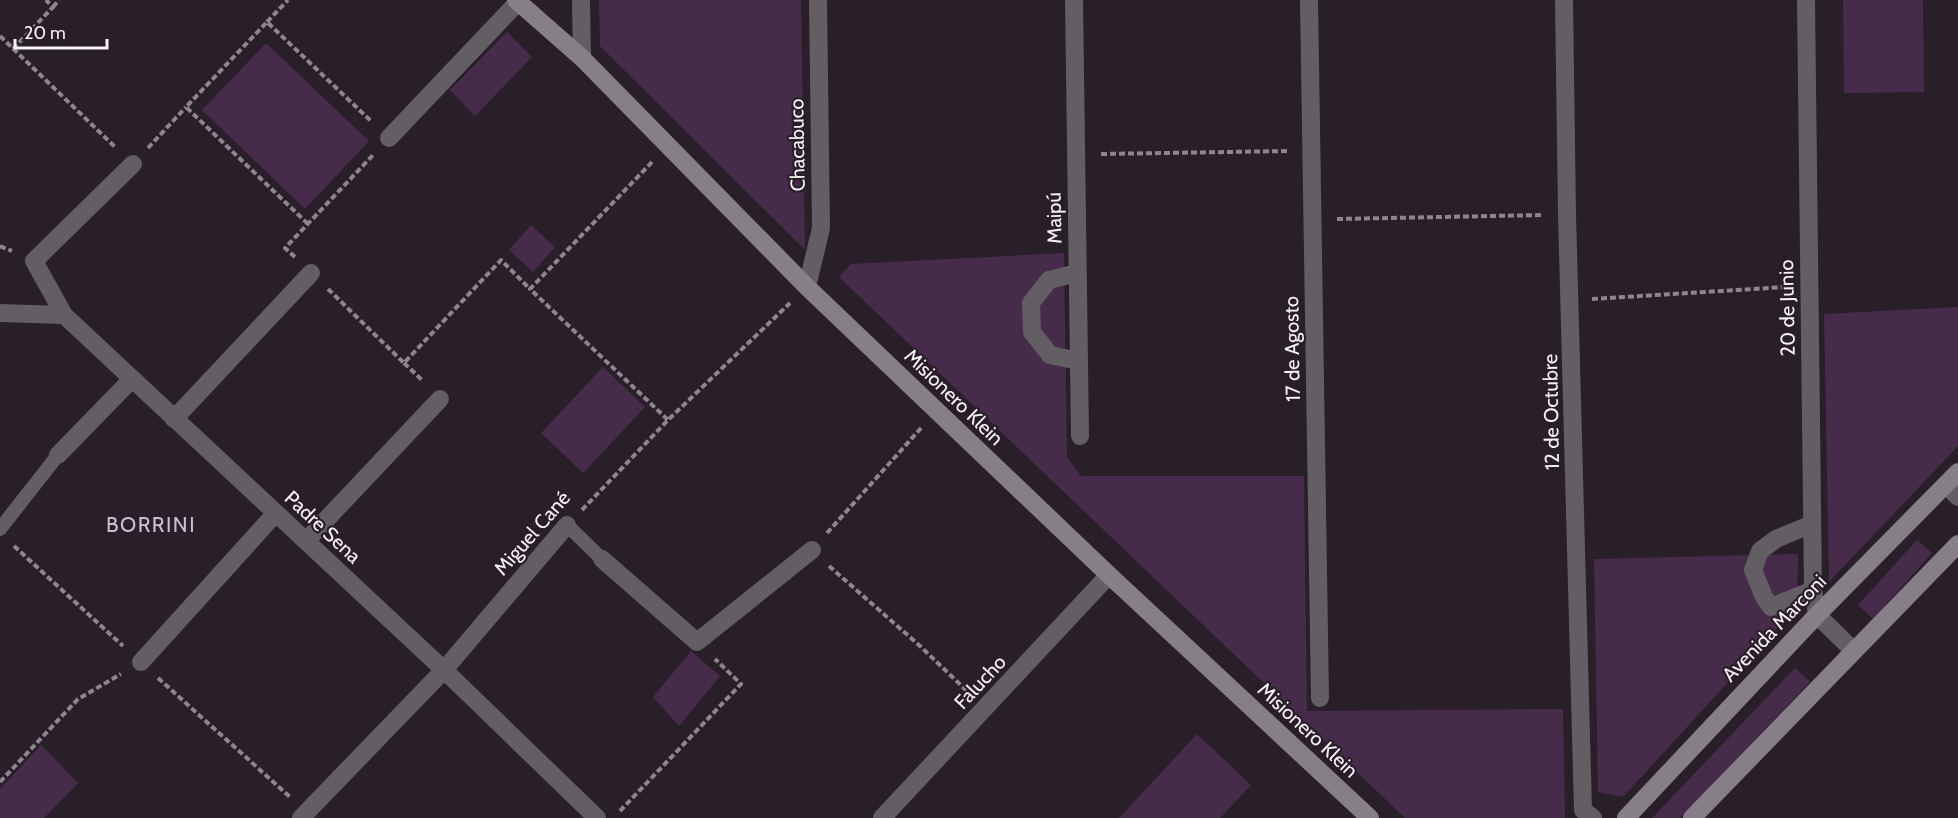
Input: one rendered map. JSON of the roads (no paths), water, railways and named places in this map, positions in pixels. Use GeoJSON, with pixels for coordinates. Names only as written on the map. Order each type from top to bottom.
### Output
{"type":"FeatureCollection","features":[{"type":"Feature","properties":{"kind":"street"},"geometry":{"type":"LineString","coordinates":[[581,0],[582,58]]}},
{"type":"Feature","properties":{"kind":"street","name":"Chacabuco"},"geometry":{"type":"LineString","coordinates":[[807,287],[821,228],[818,0]]}},
{"type":"Feature","properties":{"kind":"street","name":"Maipú"},"geometry":{"type":"LineString","coordinates":[[1074,0],[1080,436]]}},
{"type":"Feature","properties":{"kind":"street","name":"17 de Agosto"},"geometry":{"type":"LineString","coordinates":[[1310,0],[1320,698]]}},
{"type":"Feature","properties":{"kind":"street","name":"12 de Octubre"},"geometry":{"type":"LineString","coordinates":[[1564,0],[1567,214],[1583,810],[1593,818]]}},
{"type":"Feature","properties":{"kind":"street","name":"20 de Junio"},"geometry":{"type":"LineString","coordinates":[[1806,0],[1813,590],[1817,615]]}},
{"type":"Feature","properties":{"kind":"street"},"geometry":{"type":"LineString","coordinates":[[389,138],[517,1]]}},
{"type":"Feature","properties":{"kind":"street","name":"Misionero Klein"},"geometry":{"type":"LineString","coordinates":[[517,1],[582,58],[807,287],[1109,575],[1370,818]]}},
{"type":"Feature","properties":{"kind":"street","name":"Padre Sena"},"geometry":{"type":"LineString","coordinates":[[133,164],[34,261],[64,315],[444,670],[597,818]]}},
{"type":"Feature","properties":{"kind":"street"},"geometry":{"type":"LineString","coordinates":[[174,418],[311,273]]}},
{"type":"Feature","properties":{"kind":"street"},"geometry":{"type":"LineString","coordinates":[[1077,273],[1049,280],[1031,303],[1032,332],[1050,355],[1079,361]]}},
{"type":"Feature","properties":{"kind":"street"},"geometry":{"type":"LineString","coordinates":[[0,313],[64,315]]}},
{"type":"Feature","properties":{"kind":"street"},"geometry":{"type":"LineString","coordinates":[[58,455],[132,379]]}},
{"type":"Feature","properties":{"kind":"street"},"geometry":{"type":"LineString","coordinates":[[306,541],[440,399]]}},
{"type":"Feature","properties":{"kind":"street","name":"Avenida Marconi"},"geometry":{"type":"LineString","coordinates":[[1626,818],[1817,615],[1954,484]]}},
{"type":"Feature","properties":{"kind":"street"},"geometry":{"type":"LineString","coordinates":[[141,662],[276,514]]}},
{"type":"Feature","properties":{"kind":"street"},"geometry":{"type":"LineString","coordinates":[[1812,524],[1776,539],[1760,550],[1753,570],[1764,597],[1771,607],[1813,590]]}},
{"type":"Feature","properties":{"kind":"street","name":"Miguel Cané"},"geometry":{"type":"LineString","coordinates":[[301,818],[444,670],[567,525]]}},
{"type":"Feature","properties":{"kind":"street"},"geometry":{"type":"LineString","coordinates":[[1692,818],[1958,544]]}},
{"type":"Feature","properties":{"kind":"street"},"geometry":{"type":"LineString","coordinates":[[602,559],[698,642],[812,550]]}},
{"type":"Feature","properties":{"kind":"street","name":"Falucho"},"geometry":{"type":"LineString","coordinates":[[882,818],[1109,575]]}},
{"type":"Feature","properties":{"kind":"street"},"geometry":{"type":"LineString","coordinates":[[1817,615],[1854,651]]}},
{"type":"Feature","properties":{"kind":"lane"},"geometry":{"type":"LineString","coordinates":[[0,529],[58,455]]}},
{"type":"Feature","properties":{"kind":"lane"},"geometry":{"type":"LineString","coordinates":[[567,525],[602,559]]}},
{"type":"Feature","properties":{"kind":"district","name":"BORRINI"},"geometry":{"type":"Point","coordinates":[151,525]}}]}
